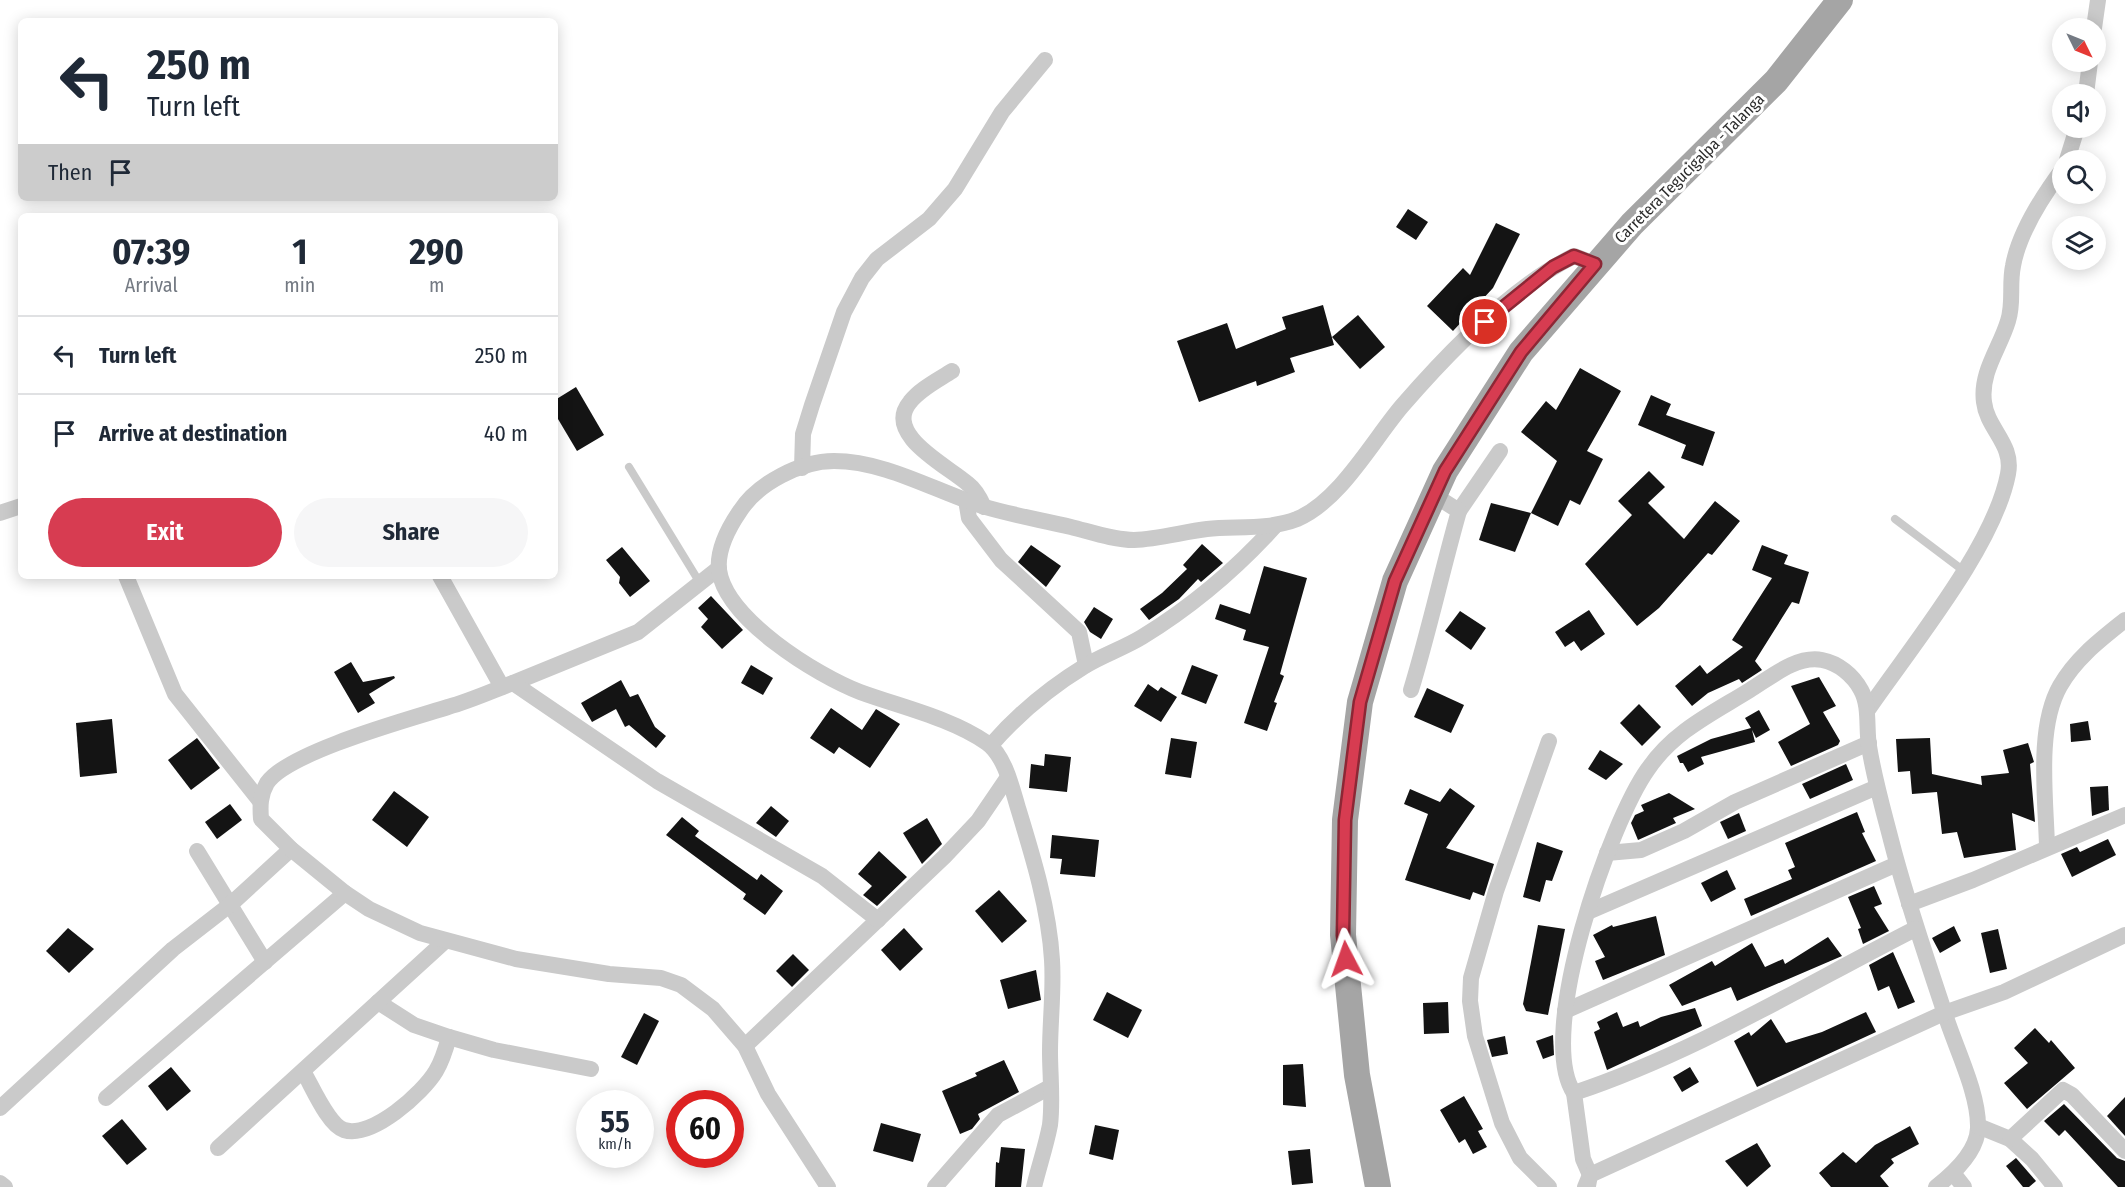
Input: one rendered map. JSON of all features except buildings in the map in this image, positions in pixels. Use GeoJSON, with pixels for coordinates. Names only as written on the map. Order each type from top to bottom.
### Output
{"type":"FeatureCollection","features":[{"type":"Feature","properties":{"kind":"main road","name":"Carretera Tegucigalpa - Talanga"},"geometry":{"type":"LineString","coordinates":[[1378,1187],[1357,1075],[1343,935],[1345,820],[1360,702],[1395,581],[1445,471],[1521,352],[1595,264],[1776,81],[1840,0]]}},
{"type":"Feature","properties":{"kind":"street"},"geometry":{"type":"LineString","coordinates":[[2095,18],[2098,0]]}},
{"type":"Feature","properties":{"kind":"street"},"geometry":{"type":"LineString","coordinates":[[802,468],[803,434],[812,405],[844,312],[862,278],[877,259],[928,219],[955,189],[1002,112],[1045,60]]}},
{"type":"Feature","properties":{"kind":"street"},"geometry":{"type":"LineString","coordinates":[[1867,711],[1964,571],[1995,514],[2009,471],[2009,456],[2004,440],[1987,414],[1984,394],[1993,353],[2008,323],[2012,306],[2013,266],[2029,224],[2052,186]]}},
{"type":"Feature","properties":{"kind":"street"},"geometry":{"type":"LineString","coordinates":[[1034,1187],[1050,1121],[1051,952],[1031,851],[1008,777],[991,745],[933,717],[855,690],[816,670],[773,640],[741,613],[726,594],[719,568],[720,557],[730,526],[747,501],[778,478],[828,461],[851,462],[984,507],[1133,540],[1208,529],[1275,526],[1299,518],[1316,508],[1335,490],[1402,406],[1453,350],[1517,295],[1553,267],[1574,256],[1595,264]]}},
{"type":"Feature","properties":{"kind":"street"},"geometry":{"type":"LineString","coordinates":[[952,372],[909,402],[903,418],[907,434],[932,457],[970,485],[984,507]]}},
{"type":"Feature","properties":{"kind":"street"},"geometry":{"type":"LineString","coordinates":[[1411,690],[1432,620],[1439,583],[1459,511],[1500,451]]}},
{"type":"Feature","properties":{"kind":"street"},"geometry":{"type":"LineString","coordinates":[[1434,495],[1459,511]]}},
{"type":"Feature","properties":{"kind":"street"},"geometry":{"type":"LineString","coordinates":[[966,500],[969,518],[1001,560],[1079,632],[1086,665]]}},
{"type":"Feature","properties":{"kind":"street"},"geometry":{"type":"LineString","coordinates":[[0,513],[18,507]]}},
{"type":"Feature","properties":{"kind":"street"},"geometry":{"type":"LineString","coordinates":[[991,745],[1020,713],[1086,665],[1142,637],[1198,598],[1275,526]]}},
{"type":"Feature","properties":{"kind":"street"},"geometry":{"type":"LineString","coordinates":[[719,568],[638,632],[450,707],[377,728],[285,768],[268,783],[260,801],[261,819],[291,849],[345,893],[369,909],[420,933],[516,959],[609,974],[661,978],[681,985],[713,1009],[745,1046],[768,1094],[828,1187]]}},
{"type":"Feature","properties":{"kind":"street"},"geometry":{"type":"LineString","coordinates":[[127,579],[175,694],[260,801]]}},
{"type":"Feature","properties":{"kind":"street"},"geometry":{"type":"LineString","coordinates":[[442,579],[507,685],[657,781],[822,876],[878,920]]}},
{"type":"Feature","properties":{"kind":"street"},"geometry":{"type":"LineString","coordinates":[[2048,847],[2045,743],[2059,688],[2091,647],[2125,620]]}},
{"type":"Feature","properties":{"kind":"street"},"geometry":{"type":"LineString","coordinates":[[1936,1187],[1953,1173],[1971,1150],[1978,1126],[1969,1081],[1944,1013],[1915,928],[1896,864],[1877,787],[1863,692],[1851,676],[1838,666],[1809,658],[1782,670],[1704,716],[1670,744],[1648,767],[1628,801],[1607,853],[1579,942],[1565,1011],[1564,1061],[1568,1084],[1574,1093],[1588,1183],[1944,1013],[2004,992],[2125,935]]}},
{"type":"Feature","properties":{"kind":"street"},"geometry":{"type":"LineString","coordinates":[[1549,741],[1496,891],[1471,978],[1470,1001],[1475,1036],[1502,1123],[1520,1158],[1549,1187]]}},
{"type":"Feature","properties":{"kind":"street"},"geometry":{"type":"LineString","coordinates":[[1607,853],[1641,850],[1684,831],[1735,802],[1869,743]]}},
{"type":"Feature","properties":{"kind":"street"},"geometry":{"type":"LineString","coordinates":[[745,1046],[978,821],[1008,777]]}},
{"type":"Feature","properties":{"kind":"street"},"geometry":{"type":"LineString","coordinates":[[1588,912],[1877,787]]}},
{"type":"Feature","properties":{"kind":"street"},"geometry":{"type":"LineString","coordinates":[[1909,904],[1973,880],[2125,815]]}},
{"type":"Feature","properties":{"kind":"street"},"geometry":{"type":"LineString","coordinates":[[0,1108],[173,949],[231,904],[291,849]]}},
{"type":"Feature","properties":{"kind":"street"},"geometry":{"type":"LineString","coordinates":[[197,851],[265,962]]}},
{"type":"Feature","properties":{"kind":"street"},"geometry":{"type":"LineString","coordinates":[[1565,1011],[1896,864]]}},
{"type":"Feature","properties":{"kind":"street"},"geometry":{"type":"LineString","coordinates":[[106,1098],[345,893]]}},
{"type":"Feature","properties":{"kind":"street"},"geometry":{"type":"LineString","coordinates":[[1574,1093],[1628,1073],[1712,1035],[1915,928]]}},
{"type":"Feature","properties":{"kind":"street"},"geometry":{"type":"LineString","coordinates":[[218,1148],[445,941]]}},
{"type":"Feature","properties":{"kind":"street"},"geometry":{"type":"LineString","coordinates":[[378,1002],[414,1026],[494,1050],[591,1069]]}},
{"type":"Feature","properties":{"kind":"street"},"geometry":{"type":"LineString","coordinates":[[303,1071],[329,1118],[343,1130],[362,1131],[391,1115],[420,1092],[436,1071],[449,1037]]}},
{"type":"Feature","properties":{"kind":"street"},"geometry":{"type":"LineString","coordinates":[[935,1187],[998,1115],[1050,1087]]}},
{"type":"Feature","properties":{"kind":"street"},"geometry":{"type":"LineString","coordinates":[[2010,1139],[2063,1090],[2072,1095],[2125,1151]]}},
{"type":"Feature","properties":{"kind":"street"},"geometry":{"type":"LineString","coordinates":[[1978,1126],[2010,1139],[2032,1159],[2055,1187]]}},
{"type":"Feature","properties":{"kind":"street"},"geometry":{"type":"LineString","coordinates":[[1953,1173],[1964,1187]]}},
{"type":"Feature","properties":{"kind":"street"},"geometry":{"type":"LineString","coordinates":[[0,1183],[5,1187]]}},
{"type":"Feature","properties":{"kind":"lane"},"geometry":{"type":"LineString","coordinates":[[629,467],[700,583]]}},
{"type":"Feature","properties":{"kind":"lane"},"geometry":{"type":"LineString","coordinates":[[1895,519],[1964,571]]}},
{"type":"Feature","properties":{"kind":"route"},"geometry":{"type":"LineString","coordinates":[[1346,959],[1343,935],[1345,820],[1360,702],[1395,581],[1445,471],[1521,352],[1595,264],[1574,256],[1553,267],[1485,322]]}}]}
